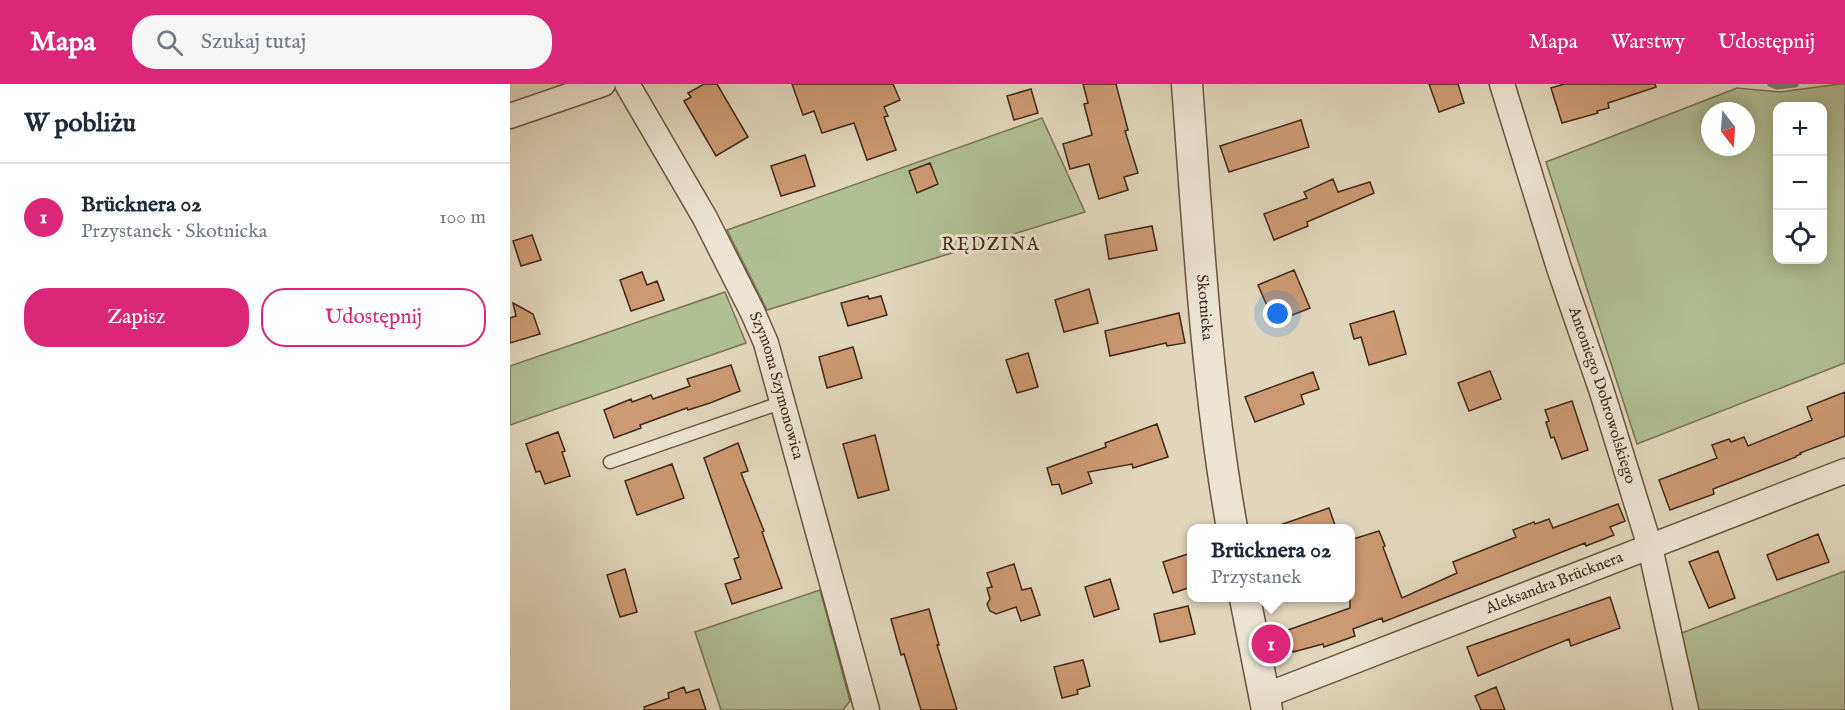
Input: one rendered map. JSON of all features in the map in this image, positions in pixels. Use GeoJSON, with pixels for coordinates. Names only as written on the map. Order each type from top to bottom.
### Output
{"type":"FeatureCollection","features":[{"type":"Feature","properties":{"kind":"street"},"geometry":{"type":"LineString","coordinates":[[510,116],[603,84]]}},
{"type":"Feature","properties":{"kind":"street","name":"Szymona Szymonowica"},"geometry":{"type":"LineString","coordinates":[[627,84],[705,218],[766,343],[867,710]]}},
{"type":"Feature","properties":{"kind":"street","name":"Skotnicka"},"geometry":{"type":"LineString","coordinates":[[1187,84],[1201,273],[1216,417],[1232,524]]}},
{"type":"Feature","properties":{"kind":"street","name":"Antoniego Dobrowolskiego"},"geometry":{"type":"LineString","coordinates":[[1502,84],[1560,268],[1605,400],[1650,547],[1686,710]]}},
{"type":"Feature","properties":{"kind":"street","name":"Aleksandra Brücknera"},"geometry":{"type":"LineString","coordinates":[[1265,702],[1277,691],[1845,471]]}},
{"type":"Feature","properties":{"kind":"street"},"geometry":{"type":"LineString","coordinates":[[1246,602],[1265,702]]}},
{"type":"Feature","properties":{"kind":"lane"},"geometry":{"type":"LineString","coordinates":[[610,462],[783,402]]}},
{"type":"Feature","properties":{"kind":"green space"},"geometry":{"type":"Polygon","coordinates":[[[1845,84],[1845,363],[1637,444],[1546,162],[1737,88],[1780,92],[1845,84]]]}},
{"type":"Feature","properties":{"kind":"green space"},"geometry":{"type":"Polygon","coordinates":[[[1042,118],[1085,212],[767,310],[727,230],[1042,118]]]}},
{"type":"Feature","properties":{"kind":"green space"},"geometry":{"type":"Polygon","coordinates":[[[725,292],[746,343],[510,425],[510,366],[725,292]]]}},
{"type":"Feature","properties":{"kind":"green space"},"geometry":{"type":"Polygon","coordinates":[[[1845,571],[1845,710],[1695,710],[1679,634],[1845,571]]]}},
{"type":"Feature","properties":{"kind":"green space"},"geometry":{"type":"Polygon","coordinates":[[[820,590],[850,701],[843,710],[721,710],[695,632],[820,590]]]}},
{"type":"Feature","properties":{"kind":"building"},"geometry":{"type":"Polygon","coordinates":[[[704,84],[717,84],[748,137],[716,156],[684,101],[691,97],[688,93],[704,84]]]}},
{"type":"Feature","properties":{"kind":"building"},"geometry":{"type":"Polygon","coordinates":[[[792,84],[893,84],[900,100],[884,107],[888,116],[884,117],[896,150],[867,160],[854,123],[822,133],[814,111],[803,115],[792,84]]]}},
{"type":"Feature","properties":{"kind":"building"},"geometry":{"type":"Polygon","coordinates":[[[1083,84],[1116,84],[1128,130],[1125,131],[1138,173],[1124,177],[1128,190],[1099,199],[1089,164],[1070,169],[1063,144],[1092,135],[1084,104],[1088,103],[1083,84]]]}},
{"type":"Feature","properties":{"kind":"building"},"geometry":{"type":"Polygon","coordinates":[[[1429,84],[1458,84],[1464,103],[1439,112],[1429,84]]]}},
{"type":"Feature","properties":{"kind":"building"},"geometry":{"type":"Polygon","coordinates":[[[1564,84],[1655,84],[1656,87],[1608,103],[1609,108],[1597,111],[1598,113],[1562,123],[1551,88],[1564,84]]]}},
{"type":"Feature","properties":{"kind":"building"},"geometry":{"type":"Polygon","coordinates":[[[1031,89],[1038,113],[1014,120],[1007,96],[1031,89]]]}},
{"type":"Feature","properties":{"kind":"building"},"geometry":{"type":"Polygon","coordinates":[[[1301,120],[1309,147],[1229,172],[1220,146],[1301,120]]]}},
{"type":"Feature","properties":{"kind":"building"},"geometry":{"type":"Polygon","coordinates":[[[805,155],[815,186],[781,196],[771,166],[805,155]]]}},
{"type":"Feature","properties":{"kind":"building"},"geometry":{"type":"Polygon","coordinates":[[[930,163],[938,184],[917,193],[909,171],[930,163]]]}},
{"type":"Feature","properties":{"kind":"building"},"geometry":{"type":"Polygon","coordinates":[[[1333,179],[1338,192],[1370,182],[1374,193],[1307,222],[1308,226],[1274,240],[1264,214],[1307,198],[1304,192],[1333,179]]]}},
{"type":"Feature","properties":{"kind":"building"},"geometry":{"type":"Polygon","coordinates":[[[1152,226],[1157,250],[1109,259],[1105,235],[1152,226]]]}},
{"type":"Feature","properties":{"kind":"building"},"geometry":{"type":"Polygon","coordinates":[[[532,235],[541,260],[521,266],[513,241],[532,235]]]}},
{"type":"Feature","properties":{"kind":"building"},"geometry":{"type":"Polygon","coordinates":[[[1294,270],[1310,308],[1290,316],[1287,309],[1271,315],[1258,285],[1294,270]]]}},
{"type":"Feature","properties":{"kind":"building"},"geometry":{"type":"Polygon","coordinates":[[[642,272],[647,285],[657,281],[664,300],[631,311],[620,280],[642,272]]]}},
{"type":"Feature","properties":{"kind":"building"},"geometry":{"type":"Polygon","coordinates":[[[1089,289],[1098,323],[1064,332],[1055,300],[1089,289]]]}},
{"type":"Feature","properties":{"kind":"building"},"geometry":{"type":"Polygon","coordinates":[[[868,296],[869,299],[881,296],[887,315],[848,326],[841,303],[868,296]]]}},
{"type":"Feature","properties":{"kind":"building"},"geometry":{"type":"Polygon","coordinates":[[[513,303],[533,314],[540,334],[510,343],[510,318],[516,316],[513,303]]]}},
{"type":"Feature","properties":{"kind":"building"},"geometry":{"type":"Polygon","coordinates":[[[1394,311],[1406,354],[1369,365],[1361,337],[1354,339],[1350,324],[1394,311]]]}},
{"type":"Feature","properties":{"kind":"building"},"geometry":{"type":"Polygon","coordinates":[[[1179,313],[1185,343],[1167,346],[1166,343],[1110,356],[1105,331],[1179,313]]]}},
{"type":"Feature","properties":{"kind":"building"},"geometry":{"type":"Polygon","coordinates":[[[853,347],[862,378],[827,388],[819,357],[853,347]]]}},
{"type":"Feature","properties":{"kind":"building"},"geometry":{"type":"Polygon","coordinates":[[[1028,353],[1038,387],[1017,393],[1006,360],[1028,353]]]}},
{"type":"Feature","properties":{"kind":"building"},"geometry":{"type":"Polygon","coordinates":[[[731,365],[740,391],[640,425],[641,428],[614,438],[604,410],[631,399],[632,402],[651,395],[653,399],[690,386],[687,379],[731,365]]]}},
{"type":"Feature","properties":{"kind":"building"},"geometry":{"type":"Polygon","coordinates":[[[1490,371],[1501,399],[1469,411],[1458,383],[1490,371]]]}},
{"type":"Feature","properties":{"kind":"building"},"geometry":{"type":"Polygon","coordinates":[[[1313,372],[1319,389],[1301,395],[1304,404],[1255,422],[1245,397],[1313,372]]]}},
{"type":"Feature","properties":{"kind":"building"},"geometry":{"type":"Polygon","coordinates":[[[1845,392],[1845,436],[1713,489],[1714,494],[1670,510],[1659,480],[1717,458],[1712,445],[1744,437],[1748,446],[1812,420],[1807,407],[1845,392]]]}},
{"type":"Feature","properties":{"kind":"building"},"geometry":{"type":"Polygon","coordinates":[[[1572,401],[1588,450],[1562,459],[1554,437],[1551,438],[1545,410],[1572,401]]]}},
{"type":"Feature","properties":{"kind":"building"},"geometry":{"type":"Polygon","coordinates":[[[1157,424],[1168,457],[1133,468],[1132,464],[1088,472],[1092,483],[1062,494],[1059,484],[1052,485],[1047,468],[1106,447],[1105,443],[1157,424]]]}},
{"type":"Feature","properties":{"kind":"building"},"geometry":{"type":"Polygon","coordinates":[[[558,432],[570,476],[545,484],[540,471],[536,472],[526,444],[558,432]]]}},
{"type":"Feature","properties":{"kind":"building"},"geometry":{"type":"Polygon","coordinates":[[[875,435],[889,490],[858,498],[843,444],[875,435]]]}},
{"type":"Feature","properties":{"kind":"building"},"geometry":{"type":"Polygon","coordinates":[[[738,443],[748,471],[741,473],[764,531],[762,532],[782,588],[732,604],[725,584],[741,579],[734,559],[739,557],[704,458],[738,443]]]}},
{"type":"Feature","properties":{"kind":"building"},"geometry":{"type":"Polygon","coordinates":[[[672,464],[684,498],[637,515],[625,481],[672,464]]]}},
{"type":"Feature","properties":{"kind":"building"},"geometry":{"type":"Polygon","coordinates":[[[1618,504],[1625,521],[1610,527],[1614,535],[1586,546],[1585,543],[1383,622],[1382,618],[1353,629],[1355,636],[1324,647],[1323,644],[1293,652],[1288,630],[1350,608],[1350,602],[1355,602],[1355,538],[1379,531],[1402,598],[1457,573],[1453,562],[1516,537],[1513,530],[1549,519],[1553,528],[1618,504]]]}},
{"type":"Feature","properties":{"kind":"building"},"geometry":{"type":"Polygon","coordinates":[[[1329,508],[1335,524],[1283,524],[1329,508]]]}},
{"type":"Feature","properties":{"kind":"building"},"geometry":{"type":"Polygon","coordinates":[[[1818,534],[1829,562],[1777,580],[1767,555],[1818,534]]]}},
{"type":"Feature","properties":{"kind":"building"},"geometry":{"type":"Polygon","coordinates":[[[1718,551],[1735,598],[1709,608],[1689,562],[1718,551]]]}},
{"type":"Feature","properties":{"kind":"building"},"geometry":{"type":"Polygon","coordinates":[[[1187,554],[1187,588],[1173,593],[1163,562],[1187,554]]]}},
{"type":"Feature","properties":{"kind":"building"},"geometry":{"type":"Polygon","coordinates":[[[1014,564],[1022,590],[1031,588],[1040,615],[1021,621],[1016,607],[996,614],[990,611],[987,604],[990,599],[987,588],[992,587],[987,573],[1014,564]]]}},
{"type":"Feature","properties":{"kind":"building"},"geometry":{"type":"Polygon","coordinates":[[[625,569],[637,612],[620,617],[607,575],[625,569]]]}},
{"type":"Feature","properties":{"kind":"building"},"geometry":{"type":"Polygon","coordinates":[[[1110,579],[1119,609],[1094,617],[1085,587],[1110,579]]]}},
{"type":"Feature","properties":{"kind":"building"},"geometry":{"type":"Polygon","coordinates":[[[1610,597],[1620,628],[1571,646],[1569,639],[1478,676],[1467,647],[1610,597]]]}},
{"type":"Feature","properties":{"kind":"building"},"geometry":{"type":"Polygon","coordinates":[[[1188,606],[1195,634],[1160,642],[1154,614],[1188,606]]]}},
{"type":"Feature","properties":{"kind":"building"},"geometry":{"type":"Polygon","coordinates":[[[929,609],[939,645],[937,645],[957,710],[921,710],[891,619],[929,609]]]}},
{"type":"Feature","properties":{"kind":"building"},"geometry":{"type":"Polygon","coordinates":[[[1083,660],[1090,686],[1077,690],[1078,694],[1062,698],[1054,667],[1083,660]]]}},
{"type":"Feature","properties":{"kind":"building"},"geometry":{"type":"Polygon","coordinates":[[[684,687],[686,693],[699,689],[706,710],[645,710],[644,707],[669,698],[668,693],[684,687]]]}},
{"type":"Feature","properties":{"kind":"building"},"geometry":{"type":"Polygon","coordinates":[[[1496,687],[1505,710],[1481,710],[1475,696],[1496,687]]]}},
{"type":"Feature","properties":{"kind":"waterway"},"geometry":{"type":"LineString","coordinates":[[1771,84],[1777,86],[1795,84]]}},
{"type":"Feature","properties":{"kind":"place","name":"Brücknera 02"},"geometry":{"type":"Point","coordinates":[1271,644]}},
{"type":"Feature","properties":{"kind":"district","name":"RĘDZINA"},"geometry":{"type":"Point","coordinates":[991,245]}}]}
